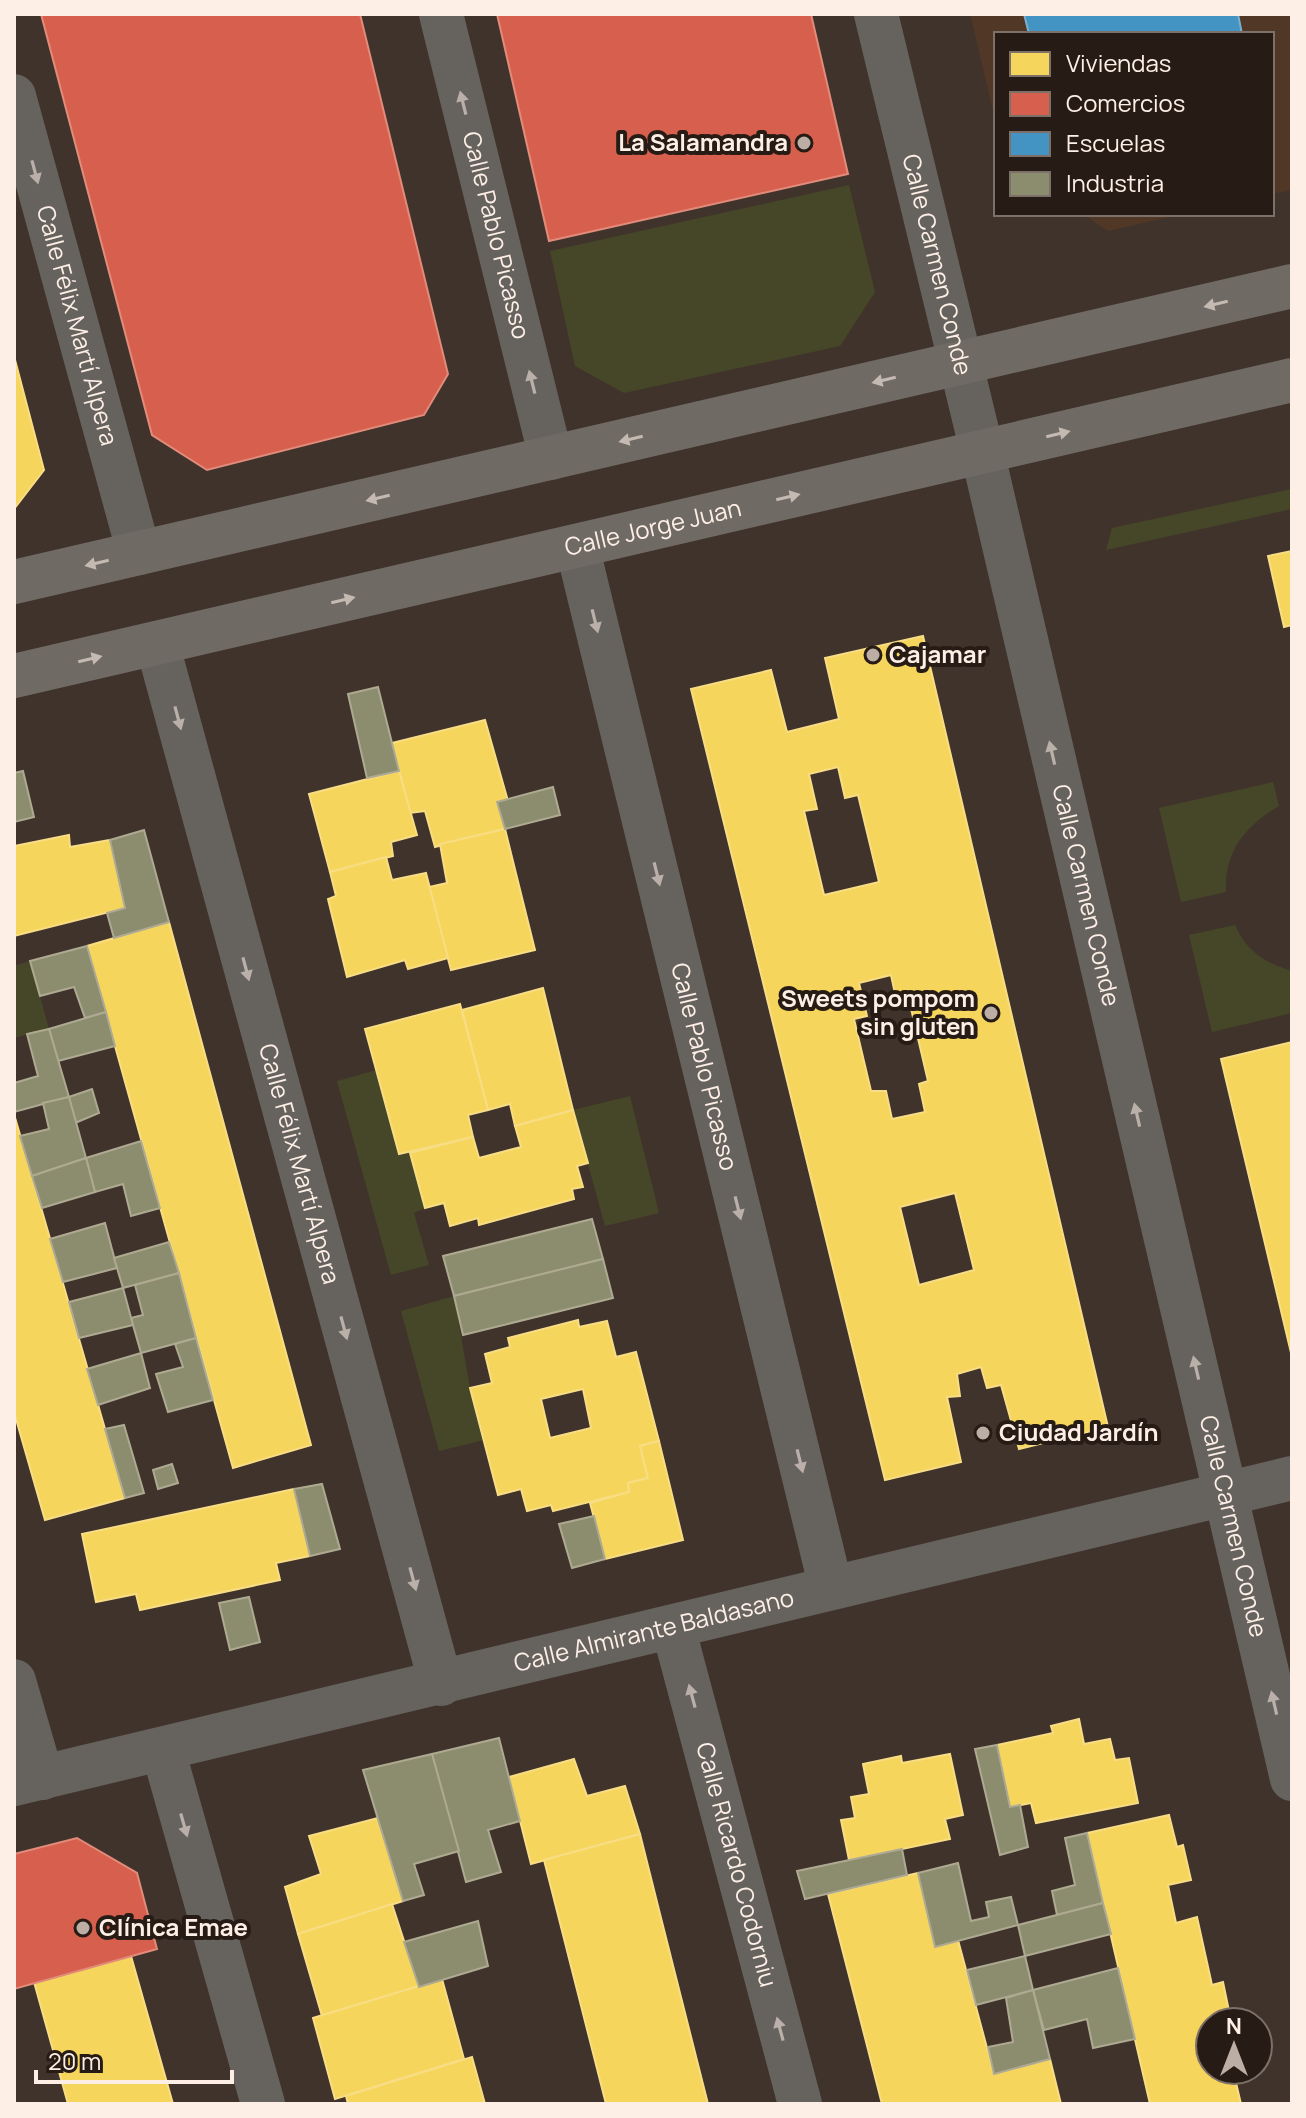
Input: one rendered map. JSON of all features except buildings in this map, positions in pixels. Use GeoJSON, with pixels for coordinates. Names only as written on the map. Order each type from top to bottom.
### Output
{"type":"FeatureCollection","features":[{"type":"Feature","properties":{"kind":"main road"},"geometry":{"type":"LineString","coordinates":[[14,582],[1292,286]]}},
{"type":"Feature","properties":{"kind":"main road","name":"Calle Jorge Juan"},"geometry":{"type":"LineString","coordinates":[[14,676],[1292,380]]}},
{"type":"Feature","properties":{"kind":"street","name":"Calle Pablo Picasso"},"geometry":{"type":"LineString","coordinates":[[441,14],[551,458]]}},
{"type":"Feature","properties":{"kind":"street","name":"Calle Carmen Conde"},"geometry":{"type":"LineString","coordinates":[[876,14],[982,451],[1292,1779]]}},
{"type":"Feature","properties":{"kind":"street","name":"Calle Félix Martí Alpera"},"geometry":{"type":"LineString","coordinates":[[14,96],[139,553]]}},
{"type":"Feature","properties":{"kind":"street","name":"Calle Pablo Picasso"},"geometry":{"type":"LineString","coordinates":[[577,546],[831,1588]]}},
{"type":"Feature","properties":{"kind":"street","name":"Calle Félix Martí Alpera"},"geometry":{"type":"LineString","coordinates":[[157,643],[441,1684]]}},
{"type":"Feature","properties":{"kind":"street","name":"Calle Almirante Baldasano"},"geometry":{"type":"LineString","coordinates":[[28,1781],[1292,1478]]}},
{"type":"Feature","properties":{"kind":"street","name":"Calle Ricardo Codorniu"},"geometry":{"type":"LineString","coordinates":[[673,1627],[800,2104]]}},
{"type":"Feature","properties":{"kind":"street"},"geometry":{"type":"LineString","coordinates":[[14,1681],[28,1781]]}},
{"type":"Feature","properties":{"kind":"street"},"geometry":{"type":"LineString","coordinates":[[163,1750],[263,2104]]}},
{"type":"Feature","properties":{"kind":"shaded area"},"geometry":{"type":"Polygon","coordinates":[[[970,14],[1292,14],[1292,190],[1274,194],[1274,32],[994,32],[994,115],[970,14]]]}},
{"type":"Feature","properties":{"kind":"shaded area"},"geometry":{"type":"Polygon","coordinates":[[[1085,216],[1173,216],[1108,231],[1085,216]]]}},
{"type":"Feature","properties":{"kind":"green space"},"geometry":{"type":"Polygon","coordinates":[[[849,185],[875,292],[840,346],[624,393],[575,366],[550,251],[849,185]]]}},
{"type":"Feature","properties":{"kind":"green space"},"geometry":{"type":"Polygon","coordinates":[[[1292,489],[1292,509],[1106,550],[1112,528],[1292,489]]]}},
{"type":"Feature","properties":{"kind":"green space"},"geometry":{"type":"Polygon","coordinates":[[[1273,782],[1279,806],[1256,822],[1239,842],[1229,864],[1226,892],[1181,902],[1159,808],[1273,782]]]}},
{"type":"Feature","properties":{"kind":"green space"},"geometry":{"type":"Polygon","coordinates":[[[1235,925],[1245,942],[1258,955],[1292,971],[1292,1013],[1212,1032],[1189,935],[1235,925]]]}},
{"type":"Feature","properties":{"kind":"green space"},"geometry":{"type":"Polygon","coordinates":[[[30,961],[49,1029],[14,1038],[14,966],[30,961]]]}},
{"type":"Feature","properties":{"kind":"green space"},"geometry":{"type":"Polygon","coordinates":[[[377,1070],[399,1154],[410,1153],[425,1208],[414,1213],[429,1265],[391,1275],[337,1081],[377,1070]]]}},
{"type":"Feature","properties":{"kind":"green space"},"geometry":{"type":"Polygon","coordinates":[[[630,1096],[659,1213],[605,1226],[573,1110],[630,1096]]]}},
{"type":"Feature","properties":{"kind":"green space"},"geometry":{"type":"Polygon","coordinates":[[[454,1296],[470,1388],[484,1440],[439,1451],[401,1311],[454,1296]]]}},
{"type":"Feature","properties":{"kind":"place","name":"La Salamandra"},"geometry":{"type":"Point","coordinates":[804,143]}},
{"type":"Feature","properties":{"kind":"place","name":"Cajamar"},"geometry":{"type":"Point","coordinates":[873,655]}},
{"type":"Feature","properties":{"kind":"place","name":"Sweets pompom sin gluten"},"geometry":{"type":"Point","coordinates":[991,1013]}},
{"type":"Feature","properties":{"kind":"place","name":"Ciudad Jardín"},"geometry":{"type":"Point","coordinates":[983,1433]}},
{"type":"Feature","properties":{"kind":"place","name":"Clínica Emae"},"geometry":{"type":"Point","coordinates":[83,1928]}}]}
